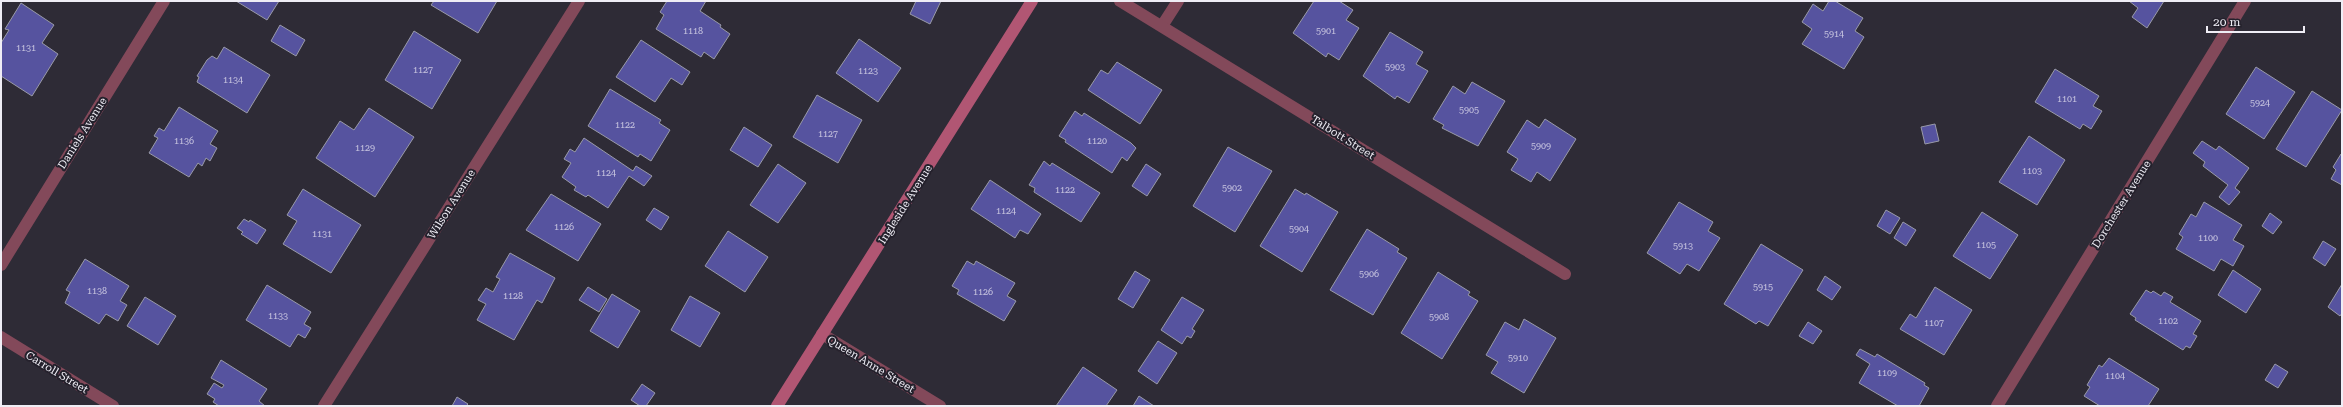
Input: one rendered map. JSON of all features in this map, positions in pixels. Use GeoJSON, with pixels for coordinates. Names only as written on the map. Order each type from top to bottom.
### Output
{"type":"FeatureCollection","features":[{"type":"Feature","properties":{"kind":"main road","name":"Ingleside Avenue"},"geometry":{"type":"LineString","coordinates":[[777,406],[1032,1]]}},
{"type":"Feature","properties":{"kind":"street","name":"Daniels Avenue"},"geometry":{"type":"LineString","coordinates":[[1,264],[164,1]]}},
{"type":"Feature","properties":{"kind":"street","name":"Wilson Avenue"},"geometry":{"type":"LineString","coordinates":[[324,406],[579,1]]}},
{"type":"Feature","properties":{"kind":"street","name":"Talbott Street"},"geometry":{"type":"LineString","coordinates":[[1120,1],[1565,274]]}},
{"type":"Feature","properties":{"kind":"street"},"geometry":{"type":"LineString","coordinates":[[1162,26],[1178,1]]}},
{"type":"Feature","properties":{"kind":"street","name":"Dorchester Avenue"},"geometry":{"type":"LineString","coordinates":[[1997,406],[2245,1]]}},
{"type":"Feature","properties":{"kind":"street","name":"Queen Anne Street"},"geometry":{"type":"LineString","coordinates":[[822,334],[940,406]]}},
{"type":"Feature","properties":{"kind":"street","name":"Carroll Street"},"geometry":{"type":"LineString","coordinates":[[1,337],[114,406]]}},
{"type":"Feature","properties":{"kind":"building"},"geometry":{"type":"Polygon","coordinates":[[[236,1],[279,1],[267,20],[236,1]]]}},
{"type":"Feature","properties":{"kind":"building"},"geometry":{"type":"Polygon","coordinates":[[[434,1],[497,1],[478,33],[431,5],[434,1]]]}},
{"type":"Feature","properties":{"kind":"building"},"geometry":{"type":"Polygon","coordinates":[[[667,1],[706,1],[700,11],[721,25],[720,27],[730,34],[714,59],[704,52],[701,57],[656,29],[664,15],[660,12],[667,1]]]}},
{"type":"Feature","properties":{"kind":"building"},"geometry":{"type":"Polygon","coordinates":[[[916,1],[941,1],[930,24],[910,14],[916,1]]]}},
{"type":"Feature","properties":{"kind":"building"},"geometry":{"type":"Polygon","coordinates":[[[1314,1],[1339,1],[1353,10],[1346,20],[1359,28],[1339,60],[1328,53],[1326,57],[1293,33],[1314,1]]]}},
{"type":"Feature","properties":{"kind":"building"},"geometry":{"type":"Polygon","coordinates":[[[1829,1],[1835,1],[1863,18],[1855,31],[1864,37],[1844,69],[1802,44],[1812,29],[1802,22],[1813,4],[1823,11],[1829,1]]]}},
{"type":"Feature","properties":{"kind":"building"},"geometry":{"type":"Polygon","coordinates":[[[2129,1],[2164,1],[2147,28],[2132,17],[2138,8],[2129,1]]]}},
{"type":"Feature","properties":{"kind":"building"},"geometry":{"type":"Polygon","coordinates":[[[21,3],[54,25],[42,43],[58,54],[32,96],[1,76],[1,43],[9,30],[5,29],[21,3]]]}},
{"type":"Feature","properties":{"kind":"building"},"geometry":{"type":"Polygon","coordinates":[[[280,25],[305,40],[296,56],[271,41],[280,25]]]}},
{"type":"Feature","properties":{"kind":"building"},"geometry":{"type":"Polygon","coordinates":[[[414,31],[461,60],[432,109],[385,80],[414,31]]]}},
{"type":"Feature","properties":{"kind":"building"},"geometry":{"type":"Polygon","coordinates":[[[1390,32],[1423,52],[1416,64],[1428,71],[1409,103],[1397,96],[1395,99],[1363,76],[1390,32]]]}},
{"type":"Feature","properties":{"kind":"building"},"geometry":{"type":"Polygon","coordinates":[[[859,39],[901,68],[878,102],[836,73],[859,39]]]}},
{"type":"Feature","properties":{"kind":"building"},"geometry":{"type":"Polygon","coordinates":[[[641,40],[690,72],[682,85],[671,78],[655,102],[616,77],[641,40]]]}},
{"type":"Feature","properties":{"kind":"building"},"geometry":{"type":"Polygon","coordinates":[[[224,47],[270,75],[247,113],[197,82],[199,77],[197,76],[207,60],[212,56],[217,59],[224,47]]]}},
{"type":"Feature","properties":{"kind":"building"},"geometry":{"type":"Polygon","coordinates":[[[1117,62],[1162,90],[1140,124],[1088,90],[1101,70],[1108,74],[1117,62]]]}},
{"type":"Feature","properties":{"kind":"building"},"geometry":{"type":"Polygon","coordinates":[[[2256,67],[2295,92],[2264,139],[2226,114],[2256,67]]]}},
{"type":"Feature","properties":{"kind":"building"},"geometry":{"type":"Polygon","coordinates":[[[2055,69],[2099,96],[2093,106],[2102,111],[2091,129],[2083,124],[2080,129],[2035,102],[2055,69]]]}},
{"type":"Feature","properties":{"kind":"building"},"geometry":{"type":"Polygon","coordinates":[[[1472,82],[1505,101],[1478,146],[1442,128],[1444,125],[1433,119],[1453,86],[1465,94],[1472,82]]]}},
{"type":"Feature","properties":{"kind":"building"},"geometry":{"type":"Polygon","coordinates":[[[610,89],[661,120],[659,123],[670,130],[651,161],[640,154],[638,157],[588,126],[610,89]]]}},
{"type":"Feature","properties":{"kind":"building"},"geometry":{"type":"Polygon","coordinates":[[[2312,91],[2342,110],[2306,167],[2276,149],[2312,91]]]}},
{"type":"Feature","properties":{"kind":"building"},"geometry":{"type":"Polygon","coordinates":[[[817,95],[862,120],[838,163],[793,137],[817,95]]]}},
{"type":"Feature","properties":{"kind":"building"},"geometry":{"type":"Polygon","coordinates":[[[179,107],[218,131],[210,144],[217,148],[210,161],[206,158],[202,166],[198,163],[189,177],[149,153],[158,138],[154,136],[159,128],[164,131],[179,107]]]}},
{"type":"Feature","properties":{"kind":"building"},"geometry":{"type":"Polygon","coordinates":[[[369,108],[414,137],[375,197],[316,158],[340,121],[354,130],[369,108]]]}},
{"type":"Feature","properties":{"kind":"building"},"geometry":{"type":"Polygon","coordinates":[[[1075,111],[1082,116],[1084,113],[1131,143],[1136,148],[1127,161],[1122,157],[1112,173],[1065,142],[1066,140],[1059,136],[1075,111]]]}},
{"type":"Feature","properties":{"kind":"building"},"geometry":{"type":"Polygon","coordinates":[[[1545,119],[1576,139],[1550,181],[1537,172],[1531,182],[1511,170],[1518,159],[1507,152],[1527,120],[1539,128],[1545,119]]]}},
{"type":"Feature","properties":{"kind":"building"},"geometry":{"type":"Polygon","coordinates":[[[1935,124],[1939,141],[1925,144],[1921,127],[1935,124]]]}},
{"type":"Feature","properties":{"kind":"building"},"geometry":{"type":"Polygon","coordinates":[[[744,127],[772,145],[758,167],[730,150],[744,127]]]}},
{"type":"Feature","properties":{"kind":"building"},"geometry":{"type":"Polygon","coordinates":[[[2029,136],[2065,160],[2037,205],[1999,182],[2029,136]]]}},
{"type":"Feature","properties":{"kind":"building"},"geometry":{"type":"Polygon","coordinates":[[[584,138],[633,171],[636,166],[652,176],[644,186],[629,176],[608,208],[588,195],[586,197],[574,190],[576,187],[562,177],[571,163],[564,159],[570,149],[575,152],[584,138]]]}},
{"type":"Feature","properties":{"kind":"building"},"geometry":{"type":"Polygon","coordinates":[[[2202,141],[2216,150],[2219,146],[2249,168],[2235,188],[2240,192],[2229,205],[2219,197],[2228,185],[2203,166],[2205,162],[2193,153],[2202,141]]]}},
{"type":"Feature","properties":{"kind":"building"},"geometry":{"type":"Polygon","coordinates":[[[1228,147],[1272,171],[1235,232],[1193,206],[1228,147]]]}},
{"type":"Feature","properties":{"kind":"building"},"geometry":{"type":"Polygon","coordinates":[[[2341,154],[2342,185],[2331,179],[2336,170],[2333,167],[2341,154]]]}},
{"type":"Feature","properties":{"kind":"building"},"geometry":{"type":"Polygon","coordinates":[[[1044,161],[1050,166],[1052,163],[1100,193],[1081,222],[1034,192],[1035,188],[1029,185],[1044,161]]]}},
{"type":"Feature","properties":{"kind":"building"},"geometry":{"type":"Polygon","coordinates":[[[778,164],[806,183],[778,223],[750,205],[778,164]]]}},
{"type":"Feature","properties":{"kind":"building"},"geometry":{"type":"Polygon","coordinates":[[[1146,164],[1161,174],[1147,196],[1132,186],[1146,164]]]}},
{"type":"Feature","properties":{"kind":"building"},"geometry":{"type":"Polygon","coordinates":[[[990,180],[1041,214],[1028,234],[1020,230],[1015,238],[971,209],[990,180]]]}},
{"type":"Feature","properties":{"kind":"building"},"geometry":{"type":"Polygon","coordinates":[[[303,189],[361,225],[331,273],[283,244],[297,221],[287,215],[303,189]]]}},
{"type":"Feature","properties":{"kind":"building"},"geometry":{"type":"Polygon","coordinates":[[[1295,189],[1305,195],[1306,193],[1338,212],[1302,272],[1260,246],[1295,189]]]}},
{"type":"Feature","properties":{"kind":"building"},"geometry":{"type":"Polygon","coordinates":[[[551,194],[601,224],[578,261],[526,230],[551,194]]]}},
{"type":"Feature","properties":{"kind":"building"},"geometry":{"type":"Polygon","coordinates":[[[1679,202],[1713,222],[1708,231],[1720,238],[1699,271],[1687,264],[1680,274],[1647,253],[1679,202]]]}},
{"type":"Feature","properties":{"kind":"building"},"geometry":{"type":"Polygon","coordinates":[[[2204,202],[2242,225],[2233,240],[2244,246],[2233,266],[2221,259],[2214,271],[2176,249],[2183,237],[2179,234],[2191,214],[2196,217],[2204,202]]]}},
{"type":"Feature","properties":{"kind":"building"},"geometry":{"type":"Polygon","coordinates":[[[654,208],[669,217],[661,230],[646,220],[654,208]]]}},
{"type":"Feature","properties":{"kind":"building"},"geometry":{"type":"Polygon","coordinates":[[[1886,210],[1900,218],[1890,234],[1877,226],[1886,210]]]}},
{"type":"Feature","properties":{"kind":"building"},"geometry":{"type":"Polygon","coordinates":[[[1982,212],[2018,235],[1990,279],[1953,256],[1982,212]]]}},
{"type":"Feature","properties":{"kind":"building"},"geometry":{"type":"Polygon","coordinates":[[[2270,213],[2282,222],[2273,234],[2262,226],[2270,213]]]}},
{"type":"Feature","properties":{"kind":"building"},"geometry":{"type":"Polygon","coordinates":[[[244,219],[249,222],[250,220],[266,230],[257,244],[241,234],[243,232],[237,228],[244,219]]]}},
{"type":"Feature","properties":{"kind":"building"},"geometry":{"type":"Polygon","coordinates":[[[1903,222],[1916,230],[1906,246],[1894,238],[1903,222]]]}},
{"type":"Feature","properties":{"kind":"building"},"geometry":{"type":"Polygon","coordinates":[[[1367,229],[1399,249],[1397,252],[1407,258],[1373,315],[1330,290],[1367,229]]]}},
{"type":"Feature","properties":{"kind":"building"},"geometry":{"type":"Polygon","coordinates":[[[728,231],[768,257],[745,292],[705,266],[728,231]]]}},
{"type":"Feature","properties":{"kind":"building"},"geometry":{"type":"Polygon","coordinates":[[[2323,241],[2336,249],[2325,266],[2313,258],[2323,241]]]}},
{"type":"Feature","properties":{"kind":"building"},"geometry":{"type":"Polygon","coordinates":[[[1761,244],[1803,270],[1768,326],[1759,321],[1756,324],[1724,304],[1761,244]]]}},
{"type":"Feature","properties":{"kind":"building"},"geometry":{"type":"Polygon","coordinates":[[[510,253],[555,278],[542,303],[537,300],[514,340],[477,320],[486,304],[478,300],[486,288],[493,292],[500,279],[496,277],[510,253]]]}},
{"type":"Feature","properties":{"kind":"building"},"geometry":{"type":"Polygon","coordinates":[[[85,259],[129,286],[120,301],[127,305],[118,321],[106,314],[99,324],[65,303],[70,292],[66,290],[85,259]]]}},
{"type":"Feature","properties":{"kind":"building"},"geometry":{"type":"Polygon","coordinates":[[[967,261],[974,265],[976,261],[1015,283],[1007,296],[1016,301],[1004,321],[957,294],[959,290],[952,286],[967,261]]]}},
{"type":"Feature","properties":{"kind":"building"},"geometry":{"type":"Polygon","coordinates":[[[2233,270],[2261,289],[2246,313],[2218,295],[2233,270]]]}},
{"type":"Feature","properties":{"kind":"building"},"geometry":{"type":"Polygon","coordinates":[[[1135,271],[1150,280],[1133,308],[1118,299],[1135,271]]]}},
{"type":"Feature","properties":{"kind":"building"},"geometry":{"type":"Polygon","coordinates":[[[1438,272],[1470,292],[1468,295],[1478,301],[1442,359],[1401,333],[1438,272]]]}},
{"type":"Feature","properties":{"kind":"building"},"geometry":{"type":"Polygon","coordinates":[[[1825,276],[1841,287],[1832,300],[1817,290],[1825,276]]]}},
{"type":"Feature","properties":{"kind":"building"},"geometry":{"type":"Polygon","coordinates":[[[2342,284],[2342,313],[2340,316],[2328,307],[2342,284]]]}},
{"type":"Feature","properties":{"kind":"building"},"geometry":{"type":"Polygon","coordinates":[[[267,285],[311,312],[304,324],[311,328],[305,338],[298,334],[290,347],[246,320],[267,285]]]}},
{"type":"Feature","properties":{"kind":"building"},"geometry":{"type":"Polygon","coordinates":[[[588,287],[607,299],[599,312],[579,300],[588,287]]]}},
{"type":"Feature","properties":{"kind":"building"},"geometry":{"type":"Polygon","coordinates":[[[1935,287],[1972,310],[1944,355],[1900,329],[1910,314],[1916,318],[1935,287]]]}},
{"type":"Feature","properties":{"kind":"building"},"geometry":{"type":"Polygon","coordinates":[[[2146,290],[2151,293],[2153,291],[2161,296],[2164,292],[2173,297],[2170,302],[2201,321],[2193,334],[2197,336],[2190,348],[2186,346],[2183,350],[2135,320],[2136,318],[2130,314],[2146,290]]]}},
{"type":"Feature","properties":{"kind":"building"},"geometry":{"type":"Polygon","coordinates":[[[612,294],[640,311],[618,348],[590,331],[612,294]]]}},
{"type":"Feature","properties":{"kind":"building"},"geometry":{"type":"Polygon","coordinates":[[[690,296],[720,313],[700,347],[671,330],[690,296]]]}},
{"type":"Feature","properties":{"kind":"building"},"geometry":{"type":"Polygon","coordinates":[[[145,297],[176,316],[158,345],[127,326],[145,297]]]}},
{"type":"Feature","properties":{"kind":"building"},"geometry":{"type":"Polygon","coordinates":[[[1182,297],[1204,310],[1192,329],[1195,331],[1191,338],[1187,336],[1182,344],[1161,330],[1182,297]]]}},
{"type":"Feature","properties":{"kind":"building"},"geometry":{"type":"Polygon","coordinates":[[[1524,319],[1556,338],[1524,393],[1491,373],[1498,362],[1486,355],[1505,322],[1519,330],[1524,319]]]}},
{"type":"Feature","properties":{"kind":"building"},"geometry":{"type":"Polygon","coordinates":[[[1808,322],[1822,331],[1813,344],[1799,336],[1808,322]]]}},
{"type":"Feature","properties":{"kind":"building"},"geometry":{"type":"Polygon","coordinates":[[[1158,341],[1177,353],[1157,384],[1138,371],[1158,341]]]}},
{"type":"Feature","properties":{"kind":"building"},"geometry":{"type":"Polygon","coordinates":[[[1860,349],[1875,357],[1877,354],[1925,383],[1924,385],[1929,388],[1919,406],[1898,406],[1859,383],[1870,364],[1856,355],[1860,349]]]}},
{"type":"Feature","properties":{"kind":"building"},"geometry":{"type":"Polygon","coordinates":[[[2109,358],[2159,389],[2148,406],[2100,406],[2084,396],[2090,387],[2087,385],[2099,365],[2102,367],[2109,358]]]}},
{"type":"Feature","properties":{"kind":"building"},"geometry":{"type":"Polygon","coordinates":[[[221,360],[267,389],[259,401],[265,406],[219,406],[213,402],[215,399],[207,394],[214,383],[222,388],[224,385],[211,378],[221,360]]]}},
{"type":"Feature","properties":{"kind":"building"},"geometry":{"type":"Polygon","coordinates":[[[2275,364],[2288,372],[2278,388],[2265,380],[2275,364]]]}},
{"type":"Feature","properties":{"kind":"building"},"geometry":{"type":"Polygon","coordinates":[[[1083,367],[1117,390],[1106,406],[1056,406],[1083,367]]]}},
{"type":"Feature","properties":{"kind":"building"},"geometry":{"type":"Polygon","coordinates":[[[642,384],[655,393],[646,406],[640,406],[631,400],[642,384]]]}},
{"type":"Feature","properties":{"kind":"building"},"geometry":{"type":"Polygon","coordinates":[[[1139,396],[1154,406],[1133,406],[1139,396]]]}},
{"type":"Feature","properties":{"kind":"building"},"geometry":{"type":"Polygon","coordinates":[[[457,397],[468,404],[466,406],[452,406],[457,397]]]}}]}
